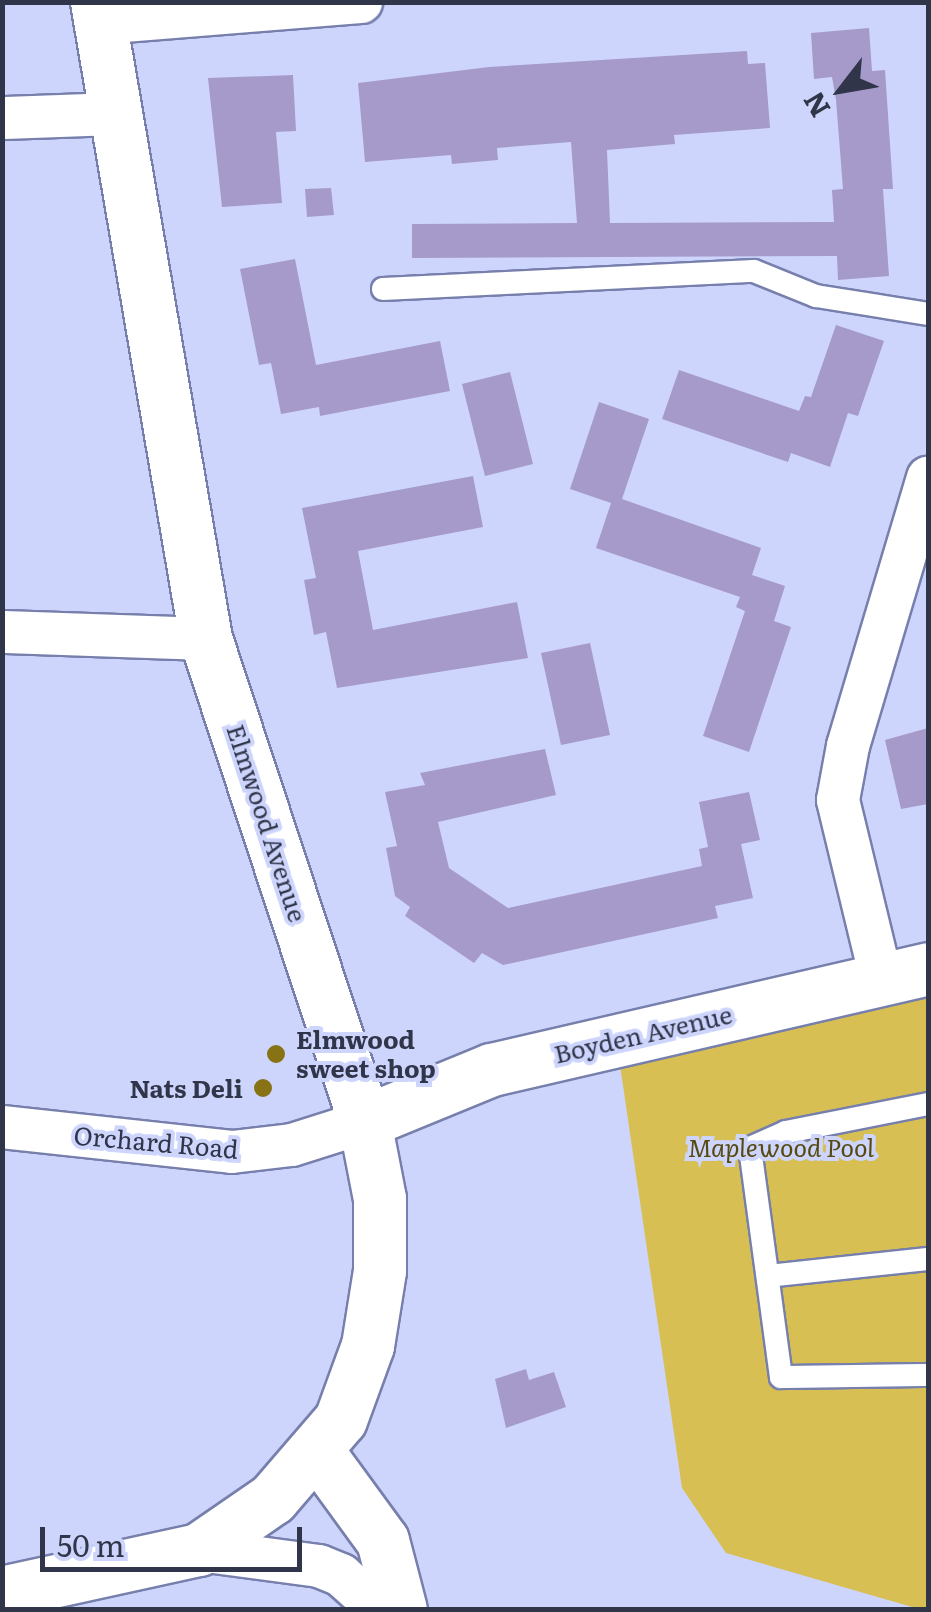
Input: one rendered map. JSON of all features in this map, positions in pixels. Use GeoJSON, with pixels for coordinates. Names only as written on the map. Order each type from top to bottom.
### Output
{"type":"FeatureCollection","features":[{"type":"Feature","properties":{"kind":"street"},"geometry":{"type":"LineString","coordinates":[[99,13],[361,2]]}},
{"type":"Feature","properties":{"kind":"street","name":"Elmwood Avenue"},"geometry":{"type":"LineString","coordinates":[[99,13],[206,639],[366,1122],[380,1200],[380,1272],[368,1346],[341,1420],[318,1452]]}},
{"type":"Feature","properties":{"kind":"street"},"geometry":{"type":"LineString","coordinates":[[2,118],[115,114]]}},
{"type":"Feature","properties":{"kind":"street"},"geometry":{"type":"LineString","coordinates":[[905,973],[838,800],[848,746],[928,478]]}},
{"type":"Feature","properties":{"kind":"street"},"geometry":{"type":"LineString","coordinates":[[2,632],[206,639]]}},
{"type":"Feature","properties":{"kind":"street","name":"Boyden Avenue"},"geometry":{"type":"LineString","coordinates":[[366,1122],[492,1070],[905,973]]}},
{"type":"Feature","properties":{"kind":"street","name":"Orchard Road"},"geometry":{"type":"LineString","coordinates":[[2,1127],[232,1152],[292,1145],[366,1122]]}},
{"type":"Feature","properties":{"kind":"street"},"geometry":{"type":"LineString","coordinates":[[199,1550],[273,1499],[318,1452],[383,1541],[401,1610]]}},
{"type":"Feature","properties":{"kind":"street"},"geometry":{"type":"LineString","coordinates":[[2,1593],[199,1550],[320,1566],[341,1575],[380,1610]]}},
{"type":"Feature","properties":{"kind":"lane"},"geometry":{"type":"LineString","coordinates":[[383,289],[754,271],[816,296],[928,314]]}},
{"type":"Feature","properties":{"kind":"lane"},"geometry":{"type":"LineString","coordinates":[[928,1104],[786,1132],[750,1148],[781,1377],[928,1375]]}},
{"type":"Feature","properties":{"kind":"lane"},"geometry":{"type":"LineString","coordinates":[[768,1276],[928,1258]]}},
{"type":"Feature","properties":{"kind":"green space","name":"Maplewood Pool"},"geometry":{"type":"Polygon","coordinates":[[[928,967],[928,1609],[919,1609],[726,1553],[682,1488],[615,1031],[928,967]]]}},
{"type":"Feature","properties":{"kind":"building"},"geometry":{"type":"Polygon","coordinates":[[[869,28],[872,71],[885,70],[893,189],[883,189],[889,276],[838,280],[837,256],[412,258],[412,224],[577,223],[571,142],[497,148],[498,160],[452,164],[451,155],[365,162],[358,83],[489,67],[747,51],[748,64],[765,63],[770,128],[674,135],[675,144],[607,150],[610,223],[834,222],[832,190],[843,189],[836,100],[832,77],[814,79],[811,33],[869,28]]]}},
{"type":"Feature","properties":{"kind":"building"},"geometry":{"type":"Polygon","coordinates":[[[293,75],[296,131],[276,132],[282,203],[222,207],[208,78],[293,75]]]}},
{"type":"Feature","properties":{"kind":"building"},"geometry":{"type":"Polygon","coordinates":[[[331,188],[334,215],[307,217],[305,189],[331,188]]]}},
{"type":"Feature","properties":{"kind":"building"},"geometry":{"type":"Polygon","coordinates":[[[295,259],[316,365],[440,341],[450,391],[320,416],[319,407],[281,414],[271,363],[259,365],[240,269],[295,259]]]}},
{"type":"Feature","properties":{"kind":"building"},"geometry":{"type":"Polygon","coordinates":[[[836,325],[884,341],[858,416],[848,413],[830,467],[791,453],[788,462],[662,419],[679,370],[799,411],[805,396],[811,397],[836,325]]]}},
{"type":"Feature","properties":{"kind":"building"},"geometry":{"type":"Polygon","coordinates":[[[510,372],[533,464],[485,476],[462,384],[510,372]]]}},
{"type":"Feature","properties":{"kind":"building"},"geometry":{"type":"Polygon","coordinates":[[[599,402],[649,419],[622,499],[761,548],[752,575],[785,586],[774,621],[791,627],[749,752],[703,736],[745,611],[736,607],[740,597],[596,548],[611,503],[570,489],[599,402]]]}},
{"type":"Feature","properties":{"kind":"building"},"geometry":{"type":"Polygon","coordinates":[[[473,476],[483,527],[358,551],[373,630],[517,602],[528,658],[337,688],[326,632],[314,635],[304,580],[316,578],[302,508],[473,476]]]}},
{"type":"Feature","properties":{"kind":"building"},"geometry":{"type":"Polygon","coordinates":[[[590,643],[610,735],[561,745],[541,653],[590,643]]]}},
{"type":"Feature","properties":{"kind":"building"},"geometry":{"type":"Polygon","coordinates":[[[928,728],[928,804],[901,809],[885,740],[928,728]]]}},
{"type":"Feature","properties":{"kind":"building"},"geometry":{"type":"Polygon","coordinates":[[[545,749],[556,795],[438,822],[449,868],[508,908],[702,866],[699,849],[708,847],[699,802],[749,792],[760,840],[741,844],[753,898],[715,906],[718,918],[503,965],[482,953],[474,963],[405,916],[410,907],[395,896],[386,848],[397,846],[385,792],[425,785],[420,773],[545,749]]]}},
{"type":"Feature","properties":{"kind":"building"},"geometry":{"type":"Polygon","coordinates":[[[526,1369],[529,1380],[554,1372],[566,1407],[506,1428],[495,1379],[526,1369]]]}},
{"type":"Feature","properties":{"kind":"place","name":"Elmwood sweet shop"},"geometry":{"type":"Point","coordinates":[276,1054]}},
{"type":"Feature","properties":{"kind":"place","name":"Nats Deli"},"geometry":{"type":"Point","coordinates":[263,1088]}}]}
